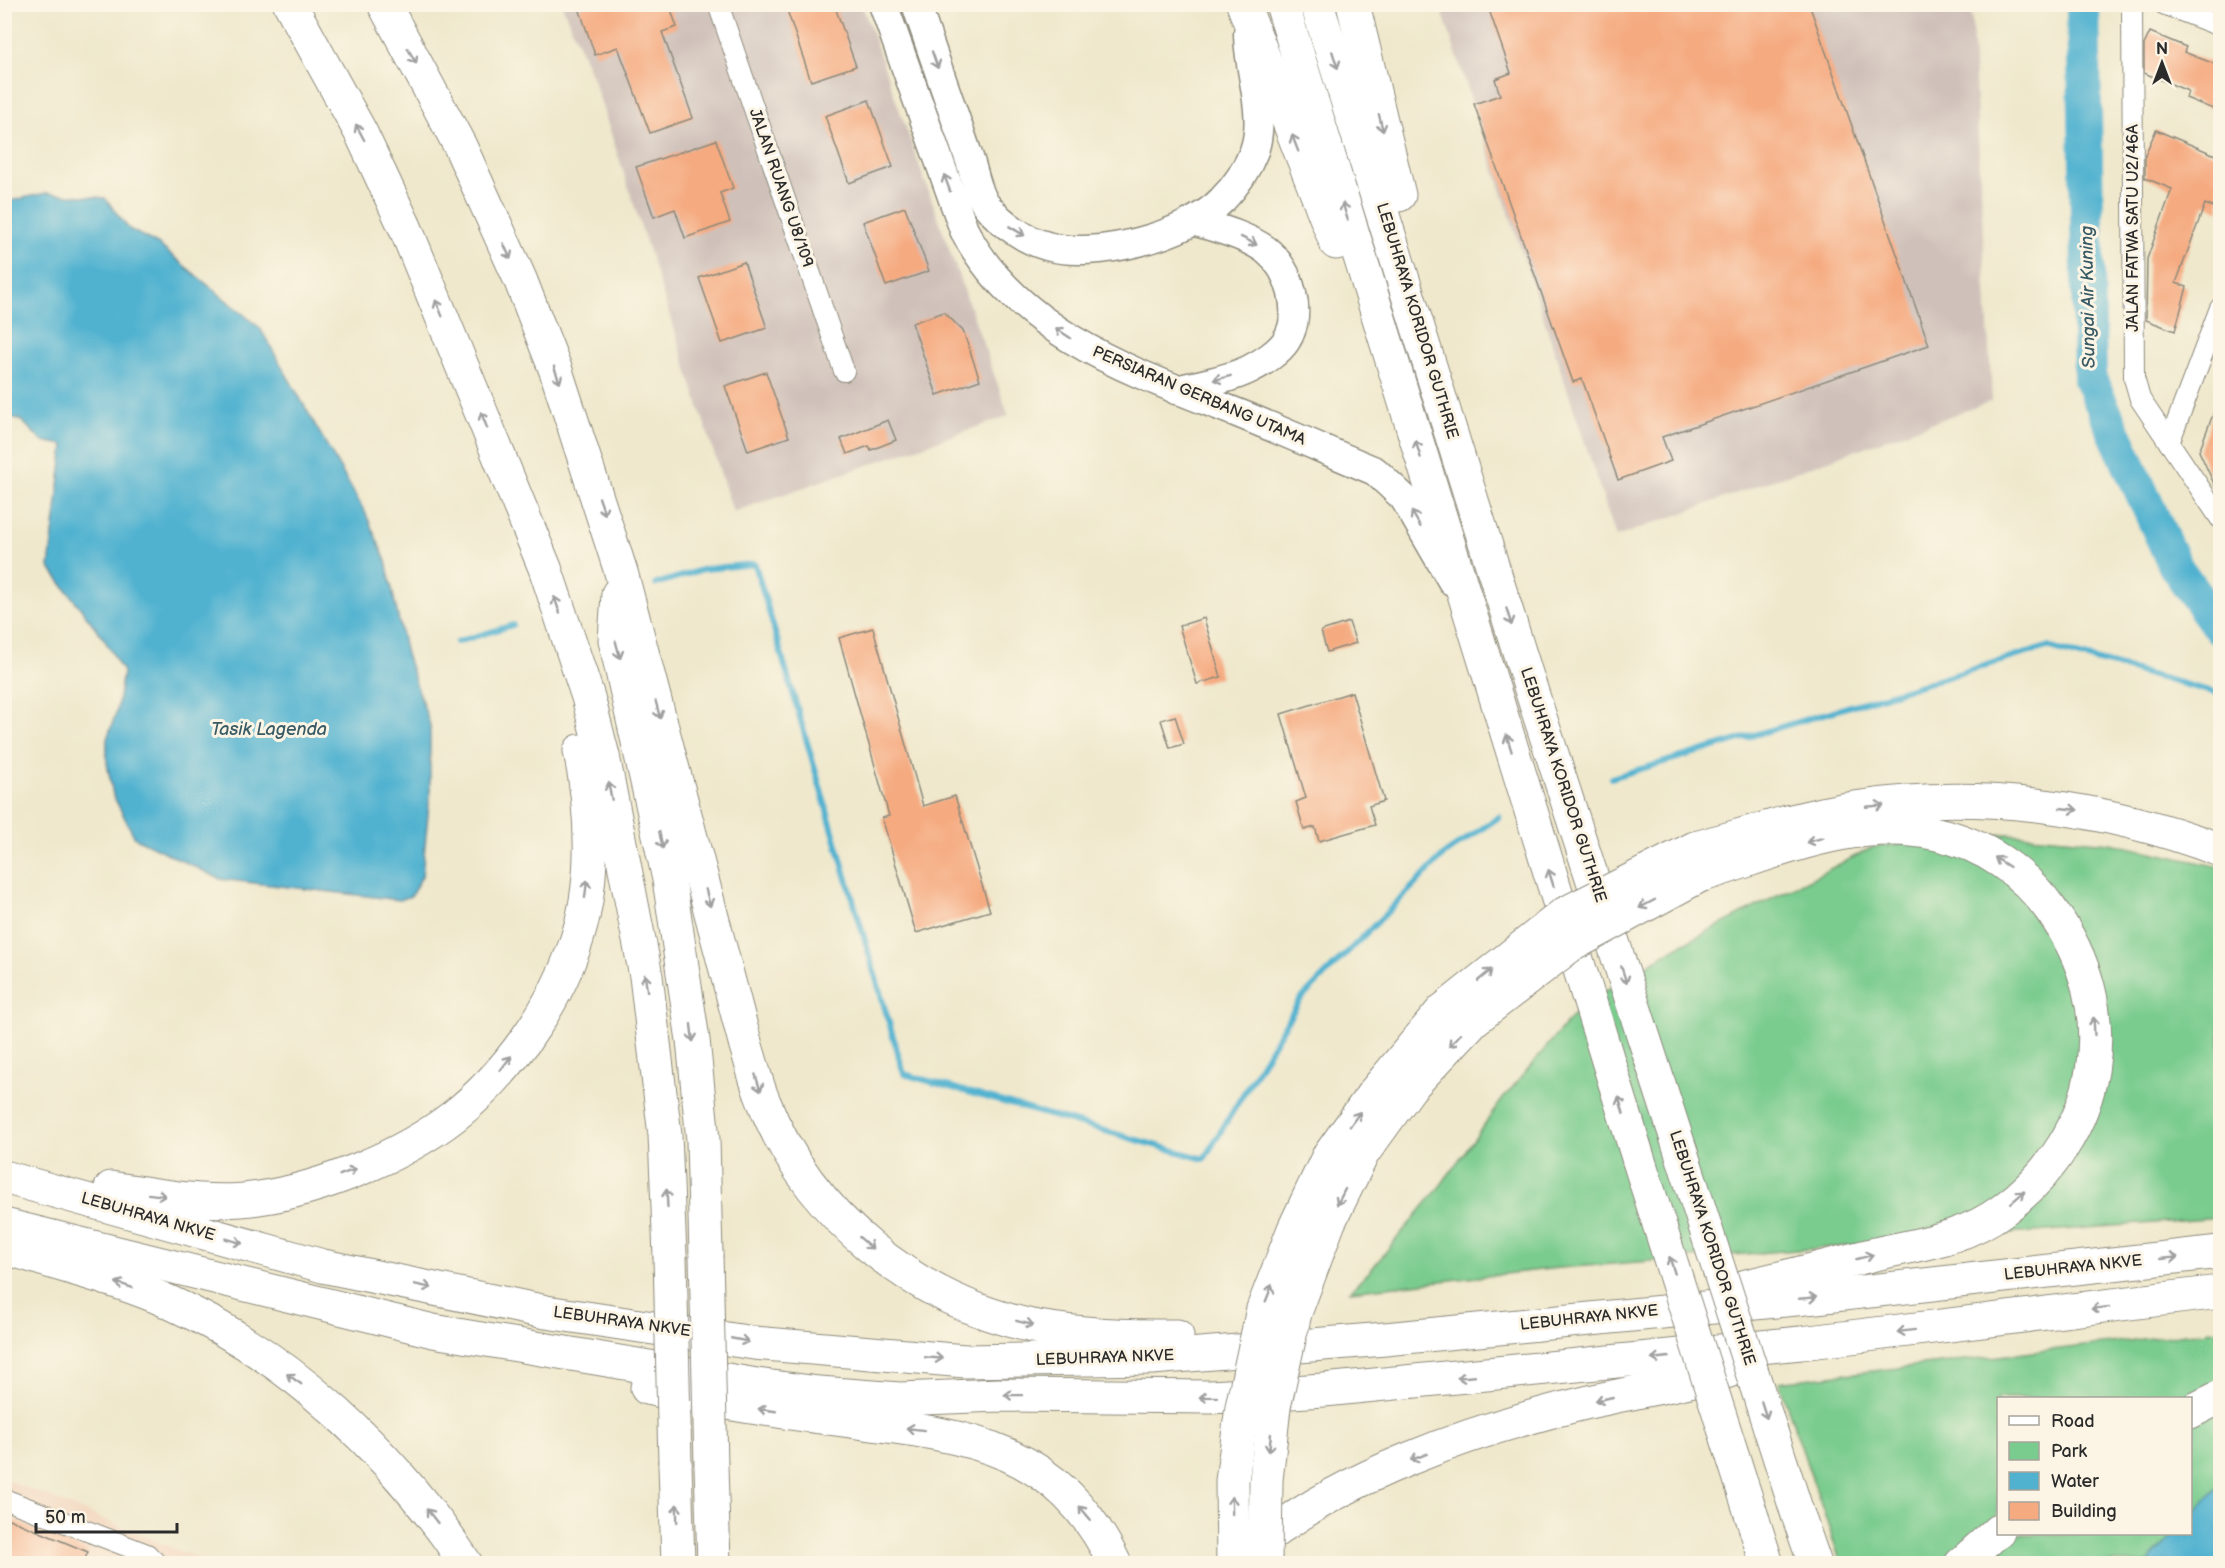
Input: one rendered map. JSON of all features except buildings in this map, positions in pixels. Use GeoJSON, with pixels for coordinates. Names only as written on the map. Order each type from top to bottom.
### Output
{"type":"FeatureCollection","features":[{"type":"Feature","properties":{"kind":"highway"},"geometry":{"type":"LineString","coordinates":[[290,4],[361,133],[405,227],[545,568],[576,661],[603,756],[646,976],[665,1135],[678,1563]]}},
{"type":"Feature","properties":{"kind":"highway"},"geometry":{"type":"LineString","coordinates":[[384,4],[456,138],[524,289],[565,399],[621,572],[746,1046],[764,1102],[794,1159],[836,1214],[890,1264],[929,1288],[968,1307],[1033,1326],[1136,1336],[1385,1339]]}},
{"type":"Feature","properties":{"kind":"highway"},"geometry":{"type":"LineString","coordinates":[[1282,4],[1466,606],[1767,1563]]}},
{"type":"Feature","properties":{"kind":"highway","name":"LEBUHRAYA KORIDOR GUTHRIE"},"geometry":{"type":"LineString","coordinates":[[1317,4],[1528,680],[1815,1563]]}},
{"type":"Feature","properties":{"kind":"highway"},"geometry":{"type":"LineString","coordinates":[[1353,4],[1410,236],[1412,265],[1409,294]]}},
{"type":"Feature","properties":{"kind":"highway"},"geometry":{"type":"LineString","coordinates":[[1246,12],[1330,234],[1349,267],[1368,287]]}},
{"type":"Feature","properties":{"kind":"highway"},"geometry":{"type":"LineString","coordinates":[[621,572],[615,608],[615,640],[667,868],[682,958],[703,1140],[714,1563]]}},
{"type":"Feature","properties":{"kind":"highway"},"geometry":{"type":"LineString","coordinates":[[10,1179],[89,1184],[208,1200],[257,1199],[301,1190],[384,1159],[454,1116],[504,1069],[543,1012],[577,937],[588,884],[589,811],[586,783],[573,719],[571,686],[576,661]]}},
{"type":"Feature","properties":{"kind":"highway"},"geometry":{"type":"LineString","coordinates":[[1235,1563],[1232,1482],[1242,1407],[1263,1309],[1294,1228],[1328,1157],[1373,1094],[1442,1011],[1564,914],[1697,862],[1854,808],[1982,800],[2086,811],[2179,834],[2220,850]]}},
{"type":"Feature","properties":{"kind":"highway"},"geometry":{"type":"LineString","coordinates":[[1265,1563],[1266,1480],[1274,1407],[1294,1313],[1329,1222],[1364,1153],[1410,1088],[1474,1020],[1570,946],[1697,862],[1791,846],[1863,830],[1904,828],[1966,842],[2009,866],[2028,882],[2070,937],[2083,964],[2094,1008],[2095,1062],[2086,1101],[2058,1156],[2003,1210],[1970,1229],[1935,1243],[1868,1256],[1624,1314]]}},
{"type":"Feature","properties":{"kind":"highway","name":"LEBUHRAYA NKVE"},"geometry":{"type":"LineString","coordinates":[[10,1179],[323,1266],[546,1311],[754,1343],[965,1361],[1152,1358],[1385,1339],[1816,1297],[2220,1252]]}},
{"type":"Feature","properties":{"kind":"highway"},"geometry":{"type":"LineString","coordinates":[[4,1225],[433,1331],[596,1378],[731,1405],[943,1433],[998,1449],[1037,1468],[1086,1513],[1100,1533],[1115,1563]]}},
{"type":"Feature","properties":{"kind":"highway"},"geometry":{"type":"LineString","coordinates":[[4,1247],[168,1302],[242,1342],[340,1415],[382,1456],[429,1512],[466,1563]]}},
{"type":"Feature","properties":{"kind":"highway"},"geometry":{"type":"LineString","coordinates":[[433,1331],[757,1385],[819,1393],[900,1399],[998,1395],[1109,1397],[1267,1394],[1531,1371],[1802,1343],[2220,1292]]}},
{"type":"Feature","properties":{"kind":"highway"},"geometry":{"type":"LineString","coordinates":[[1235,1563],[1270,1534],[1321,1501],[1478,1433],[1582,1404],[1729,1371],[1768,1360],[1802,1343]]}},
{"type":"Feature","properties":{"kind":"highway"},"geometry":{"type":"LineString","coordinates":[[2192,1411],[2220,1397]]}},
{"type":"Feature","properties":{"kind":"highway"},"geometry":{"type":"LineString","coordinates":[[1960,1563],[1997,1532]]}},
{"type":"Feature","properties":{"kind":"main road","name":"PERSIARAN GERBANG UTAMA"},"geometry":{"type":"LineString","coordinates":[[883,4],[964,230],[982,259],[1010,292],[1053,327],[1098,356],[1375,471],[1404,498],[1466,606]]}},
{"type":"Feature","properties":{"kind":"main road"},"geometry":{"type":"LineString","coordinates":[[916,4],[986,205],[1013,230],[1046,246],[1086,250],[1140,242],[1194,221],[1221,202],[1245,169],[1254,149],[1258,110],[1248,47],[1246,12]]}},
{"type":"Feature","properties":{"kind":"main road"},"geometry":{"type":"LineString","coordinates":[[1176,390],[1251,368],[1272,355],[1286,341],[1293,324],[1293,302],[1289,281],[1279,263],[1266,250],[1245,239],[1194,221]]}},
{"type":"Feature","properties":{"kind":"street","name":"JALAN RUANG U8/109"},"geometry":{"type":"LineString","coordinates":[[718,4],[844,371]]}},
{"type":"Feature","properties":{"kind":"street","name":"JALAN FATWA SATU U2/46A"},"geometry":{"type":"LineString","coordinates":[[2132,4],[2134,378],[2140,399],[2220,518]]}},
{"type":"Feature","properties":{"kind":"street"},"geometry":{"type":"LineString","coordinates":[[2163,4],[2220,26]]}},
{"type":"Feature","properties":{"kind":"street"},"geometry":{"type":"LineString","coordinates":[[2169,443],[2211,358],[2220,308]]}},
{"type":"Feature","properties":{"kind":"street"},"geometry":{"type":"LineString","coordinates":[[4,1499],[147,1554],[157,1563]]}},
{"type":"Feature","properties":{"kind":"shaded area"},"geometry":{"type":"Polygon","coordinates":[[[562,5],[862,5],[1009,416],[733,512],[595,84],[562,5]]]}},
{"type":"Feature","properties":{"kind":"shaded area"},"geometry":{"type":"Polygon","coordinates":[[[1440,5],[1971,5],[1992,401],[1616,537],[1440,5]]]}},
{"type":"Feature","properties":{"kind":"shaded area"},"geometry":{"type":"Polygon","coordinates":[[[5,1479],[209,1563],[5,1563],[5,1479]]]}},
{"type":"Feature","properties":{"kind":"green space"},"geometry":{"type":"Polygon","coordinates":[[[2007,834],[2110,843],[2220,867],[2220,1218],[1559,1268],[1350,1291],[1369,1272],[1438,1189],[1502,1100],[1580,1007],[1673,949],[1873,847],[2007,834]]]}},
{"type":"Feature","properties":{"kind":"green space"},"geometry":{"type":"Polygon","coordinates":[[[2220,1330],[2220,1485],[2192,1515],[2192,1397],[1997,1397],[1997,1535],[2173,1535],[2148,1563],[1841,1563],[1779,1382],[2220,1330]]]}},
{"type":"Feature","properties":{"kind":"water","name":"Tasik Lagenda"},"geometry":{"type":"Polygon","coordinates":[[[46,193],[105,198],[129,229],[159,245],[260,328],[366,514],[386,561],[406,654],[430,725],[430,793],[422,876],[411,896],[400,900],[220,879],[135,838],[113,795],[107,763],[107,739],[117,710],[123,672],[104,639],[49,567],[64,445],[42,441],[22,421],[5,414],[5,202],[46,193]]]}},
{"type":"Feature","properties":{"kind":"water"},"geometry":{"type":"Polygon","coordinates":[[[2220,1485],[2220,1563],[2148,1563],[2173,1535],[2192,1535],[2192,1515],[2220,1485]]]}},
{"type":"Feature","properties":{"kind":"waterway","name":"Sungai Air Kuning"},"geometry":{"type":"LineString","coordinates":[[2083,4],[2090,379],[2175,566],[2220,629]]}},
{"type":"Feature","properties":{"kind":"waterway"},"geometry":{"type":"LineString","coordinates":[[656,584],[704,569],[755,564],[904,1074],[1204,1159],[1300,1000],[1446,853],[1499,817]]}},
{"type":"Feature","properties":{"kind":"waterway"},"geometry":{"type":"LineString","coordinates":[[457,642],[513,625]]}},
{"type":"Feature","properties":{"kind":"waterway"},"geometry":{"type":"LineString","coordinates":[[1611,778],[2047,647],[2220,694]]}}]}
